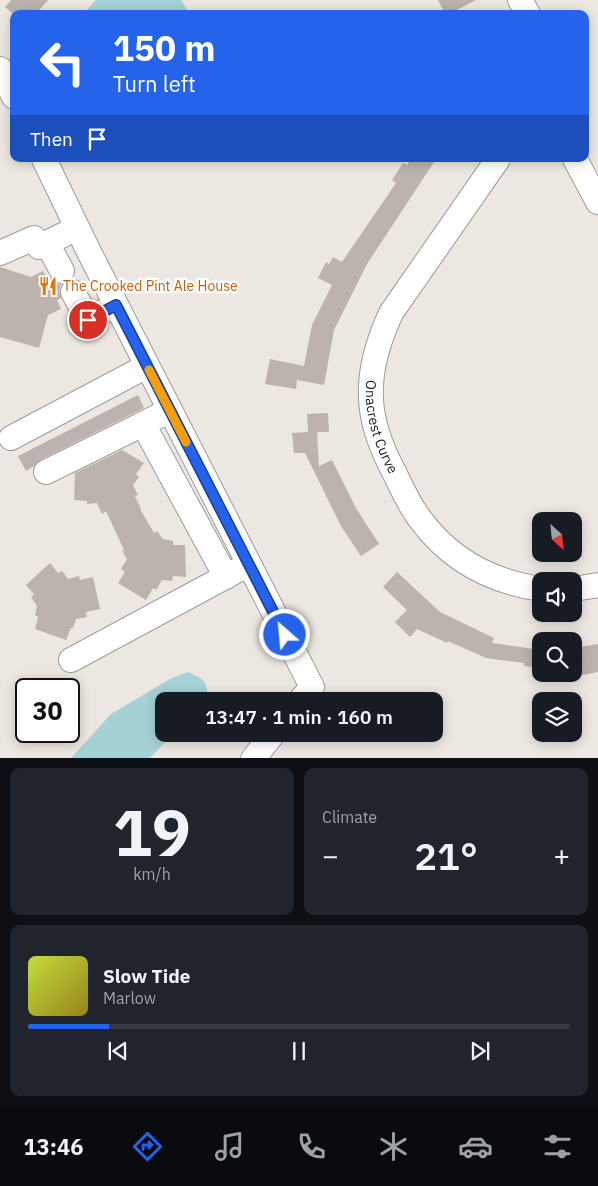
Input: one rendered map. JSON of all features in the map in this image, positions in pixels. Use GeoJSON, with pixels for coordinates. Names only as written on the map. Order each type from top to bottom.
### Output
{"type":"FeatureCollection","features":[{"type":"Feature","properties":{"kind":"street"},"geometry":{"type":"LineString","coordinates":[[45,162],[116,305],[312,688],[308,692]]}},
{"type":"Feature","properties":{"kind":"street","name":"Onacrest Curve"},"geometry":{"type":"LineString","coordinates":[[496,162],[390,313],[374,358],[371,387],[373,417],[379,440],[407,499],[419,519],[439,542],[477,570],[499,580],[532,588]]}},
{"type":"Feature","properties":{"kind":"street"},"geometry":{"type":"LineString","coordinates":[[577,162],[598,202]]}},
{"type":"Feature","properties":{"kind":"street"},"geometry":{"type":"LineString","coordinates":[[0,253],[34,238],[39,247],[77,228]]}},
{"type":"Feature","properties":{"kind":"street"},"geometry":{"type":"LineString","coordinates":[[47,242],[62,272]]}},
{"type":"Feature","properties":{"kind":"street"},"geometry":{"type":"LineString","coordinates":[[73,292],[88,320],[116,305]]}},
{"type":"Feature","properties":{"kind":"street"},"geometry":{"type":"LineString","coordinates":[[11,438],[147,366]]}},
{"type":"Feature","properties":{"kind":"street"},"geometry":{"type":"LineString","coordinates":[[46,472],[170,410]]}},
{"type":"Feature","properties":{"kind":"street"},"geometry":{"type":"LineString","coordinates":[[143,424],[226,577]]}},
{"type":"Feature","properties":{"kind":"street"},"geometry":{"type":"LineString","coordinates":[[71,660],[249,565]]}},
{"type":"Feature","properties":{"kind":"street"},"geometry":{"type":"LineString","coordinates":[[582,588],[598,585]]}},
{"type":"Feature","properties":{"kind":"street"},"geometry":{"type":"LineString","coordinates":[[252,758],[266,742]]}},
{"type":"Feature","properties":{"kind":"water"},"geometry":{"type":"Polygon","coordinates":[[[96,0],[181,0],[187,10],[87,10],[96,0]]]}},
{"type":"Feature","properties":{"kind":"water"},"geometry":{"type":"Polygon","coordinates":[[[188,672],[204,681],[207,692],[155,692],[155,742],[165,742],[150,758],[71,758],[111,714],[170,679],[188,672]]]}},
{"type":"Feature","properties":{"kind":"building"},"geometry":{"type":"Polygon","coordinates":[[[11,0],[48,0],[39,10],[10,11],[5,7],[11,0]]]}},
{"type":"Feature","properties":{"kind":"building"},"geometry":{"type":"Polygon","coordinates":[[[438,0],[476,0],[457,10],[443,10],[438,0]]]}},
{"type":"Feature","properties":{"kind":"building"},"geometry":{"type":"Polygon","coordinates":[[[409,162],[434,162],[367,264],[334,330],[324,385],[297,380],[296,389],[265,384],[270,359],[304,366],[312,325],[332,285],[318,278],[326,262],[329,264],[333,257],[342,262],[396,183],[392,180],[403,163],[407,165],[409,162]]]}},
{"type":"Feature","properties":{"kind":"building"},"geometry":{"type":"Polygon","coordinates":[[[0,267],[31,277],[43,271],[48,279],[50,278],[55,283],[61,285],[59,291],[61,298],[57,300],[61,309],[48,315],[39,348],[0,337],[0,267]]]}},
{"type":"Feature","properties":{"kind":"building"},"geometry":{"type":"Polygon","coordinates":[[[138,395],[144,408],[40,460],[26,471],[18,456],[138,395]]]}},
{"type":"Feature","properties":{"kind":"building"},"geometry":{"type":"Polygon","coordinates":[[[328,413],[329,432],[317,432],[319,466],[332,460],[356,508],[379,544],[361,556],[341,526],[305,453],[294,453],[292,433],[308,432],[307,414],[328,413]]]}},
{"type":"Feature","properties":{"kind":"building"},"geometry":{"type":"Polygon","coordinates":[[[122,450],[144,463],[136,474],[139,477],[133,485],[138,495],[135,496],[140,509],[154,533],[157,531],[163,539],[173,541],[173,545],[185,545],[186,577],[173,576],[172,581],[162,580],[156,590],[153,588],[146,600],[118,583],[125,572],[121,569],[127,559],[106,511],[102,514],[97,503],[87,504],[87,501],[74,500],[75,473],[122,450]]]}},
{"type":"Feature","properties":{"kind":"building"},"geometry":{"type":"Polygon","coordinates":[[[50,563],[58,573],[62,571],[68,579],[79,576],[80,580],[93,577],[100,609],[86,612],[87,617],[76,619],[66,640],[35,629],[38,617],[35,615],[37,606],[31,597],[34,594],[26,585],[50,563]]]}},
{"type":"Feature","properties":{"kind":"building"},"geometry":{"type":"Polygon","coordinates":[[[397,572],[440,612],[494,638],[492,643],[532,649],[532,667],[524,666],[524,663],[486,658],[417,629],[410,637],[395,622],[407,610],[383,587],[397,572]]]}},
{"type":"Feature","properties":{"kind":"building"},"geometry":{"type":"Polygon","coordinates":[[[598,644],[598,672],[582,675],[582,647],[598,644]]]}},
{"type":"Feature","properties":{"kind":"slow traffic"},"geometry":{"type":"LineString","coordinates":[[149,370],[186,442]]}},
{"type":"Feature","properties":{"kind":"place","name":"The Crooked Pint Ale House"},"geometry":{"type":"Point","coordinates":[48,286]}},
{"type":"Feature","properties":{"kind":"route"},"geometry":{"type":"LineString","coordinates":[[88,320],[116,305],[285,635]]}}]}
